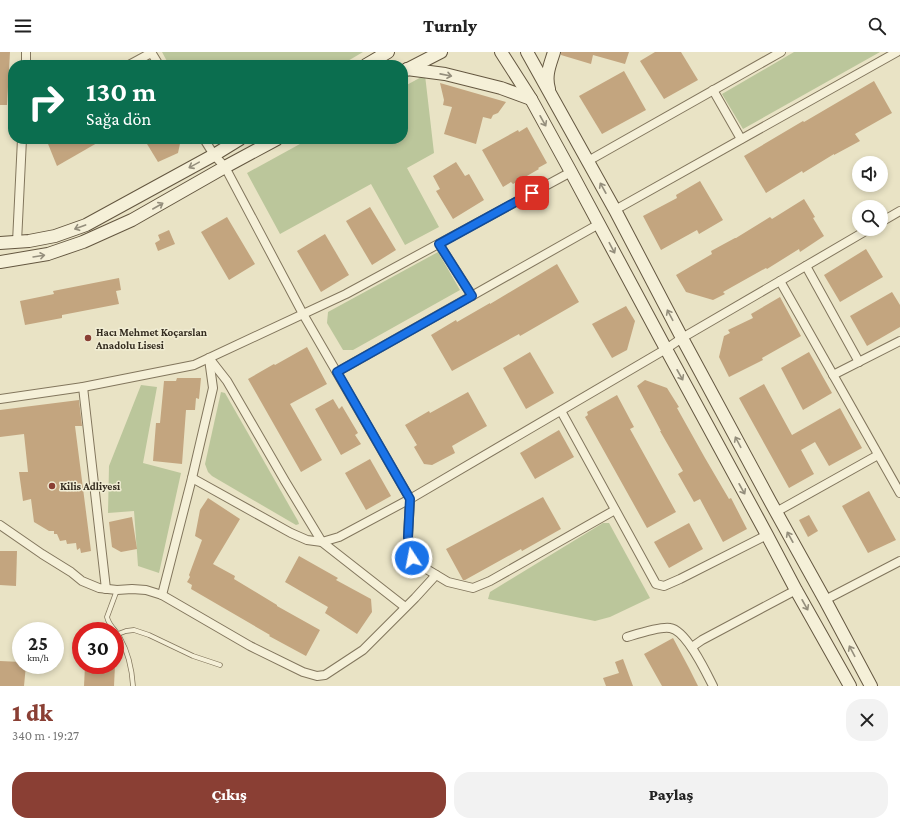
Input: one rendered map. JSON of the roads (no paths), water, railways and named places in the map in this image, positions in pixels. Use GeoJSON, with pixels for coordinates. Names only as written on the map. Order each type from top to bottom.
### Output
{"type":"FeatureCollection","features":[{"type":"Feature","properties":{"kind":"street"},"geometry":{"type":"LineString","coordinates":[[137,60],[151,52]]}},
{"type":"Feature","properties":{"kind":"street"},"geometry":{"type":"LineString","coordinates":[[374,60],[388,52]]}},
{"type":"Feature","properties":{"kind":"street"},"geometry":{"type":"LineString","coordinates":[[408,68],[441,52]]}},
{"type":"Feature","properties":{"kind":"street"},"geometry":{"type":"LineString","coordinates":[[501,52],[531,98],[572,172],[796,590],[850,686]]}},
{"type":"Feature","properties":{"kind":"street"},"geometry":{"type":"LineString","coordinates":[[526,52],[615,210],[682,338],[825,600],[870,686]]}},
{"type":"Feature","properties":{"kind":"street"},"geometry":{"type":"LineString","coordinates":[[552,98],[547,82],[548,72],[554,52]]}},
{"type":"Feature","properties":{"kind":"street"},"geometry":{"type":"LineString","coordinates":[[588,161],[781,52]]}},
{"type":"Feature","properties":{"kind":"street"},"geometry":{"type":"LineString","coordinates":[[615,210],[897,52]]}},
{"type":"Feature","properties":{"kind":"street"},"geometry":{"type":"LineString","coordinates":[[408,70],[445,74],[501,88],[531,98]]}},
{"type":"Feature","properties":{"kind":"street"},"geometry":{"type":"LineString","coordinates":[[713,90],[741,139]]}},
{"type":"Feature","properties":{"kind":"street"},"geometry":{"type":"LineString","coordinates":[[16,242],[22,144]]}},
{"type":"Feature","properties":{"kind":"street"},"geometry":{"type":"LineString","coordinates":[[207,144],[214,155],[225,167],[303,314],[410,499],[408,537],[412,558],[418,564],[448,582],[474,588],[490,581],[615,510]]}},
{"type":"Feature","properties":{"kind":"street"},"geometry":{"type":"LineString","coordinates":[[0,243],[29,241],[55,236],[86,225],[232,144]]}},
{"type":"Feature","properties":{"kind":"street"},"geometry":{"type":"LineString","coordinates":[[0,262],[48,254],[83,242],[132,220],[268,144]]}},
{"type":"Feature","properties":{"kind":"street"},"geometry":{"type":"LineString","coordinates":[[0,399],[83,387],[194,365],[346,294],[572,172]]}},
{"type":"Feature","properties":{"kind":"street"},"geometry":{"type":"LineString","coordinates":[[888,218],[900,211]]}},
{"type":"Feature","properties":{"kind":"street"},"geometry":{"type":"LineString","coordinates":[[337,372],[599,224]]}},
{"type":"Feature","properties":{"kind":"street"},"geometry":{"type":"LineString","coordinates":[[192,478],[306,540],[322,542],[339,537],[410,499],[857,236]]}},
{"type":"Feature","properties":{"kind":"street"},"geometry":{"type":"LineString","coordinates":[[439,244],[472,296]]}},
{"type":"Feature","properties":{"kind":"street"},"geometry":{"type":"LineString","coordinates":[[806,266],[859,362]]}},
{"type":"Feature","properties":{"kind":"street"},"geometry":{"type":"LineString","coordinates":[[780,281],[900,493]]}},
{"type":"Feature","properties":{"kind":"street"},"geometry":{"type":"LineString","coordinates":[[833,375],[900,341]]}},
{"type":"Feature","properties":{"kind":"street"},"geometry":{"type":"LineString","coordinates":[[162,595],[213,388],[209,358]]}},
{"type":"Feature","properties":{"kind":"street"},"geometry":{"type":"LineString","coordinates":[[209,358],[226,381],[322,542],[406,607]]}},
{"type":"Feature","properties":{"kind":"street"},"geometry":{"type":"LineString","coordinates":[[83,387],[106,589]]}},
{"type":"Feature","properties":{"kind":"street"},"geometry":{"type":"LineString","coordinates":[[561,411],[656,584],[664,586],[680,579],[767,535]]}},
{"type":"Feature","properties":{"kind":"street"},"geometry":{"type":"LineString","coordinates":[[776,512],[878,455]]}},
{"type":"Feature","properties":{"kind":"street"},"geometry":{"type":"LineString","coordinates":[[0,525],[71,572],[82,581],[99,588],[117,590],[146,590],[162,595],[250,646],[303,672],[317,676],[325,675],[363,650],[436,575]]}},
{"type":"Feature","properties":{"kind":"street"},"geometry":{"type":"LineString","coordinates":[[825,600],[900,561]]}},
{"type":"Feature","properties":{"kind":"street"},"geometry":{"type":"LineString","coordinates":[[692,647],[702,640],[796,590]]}},
{"type":"Feature","properties":{"kind":"street"},"geometry":{"type":"LineString","coordinates":[[627,636],[657,629],[670,628],[679,632],[692,647],[713,686]]}},
{"type":"Feature","properties":{"kind":"lane"},"geometry":{"type":"LineString","coordinates":[[109,622],[107,617],[117,590]]}},
{"type":"Feature","properties":{"kind":"lane"},"geometry":{"type":"LineString","coordinates":[[124,632],[134,630],[149,635],[188,654],[220,665]]}},
{"type":"Feature","properties":{"kind":"lane"},"geometry":{"type":"LineString","coordinates":[[124,645],[132,671],[133,686]]}},
{"type":"Feature","properties":{"kind":"place","name":"Hacı Mehmet Koçarslan Anadolu Lisesi"},"geometry":{"type":"Point","coordinates":[88,338]}},
{"type":"Feature","properties":{"kind":"place","name":"Kilis Adliyesi"},"geometry":{"type":"Point","coordinates":[52,486]}}]}
